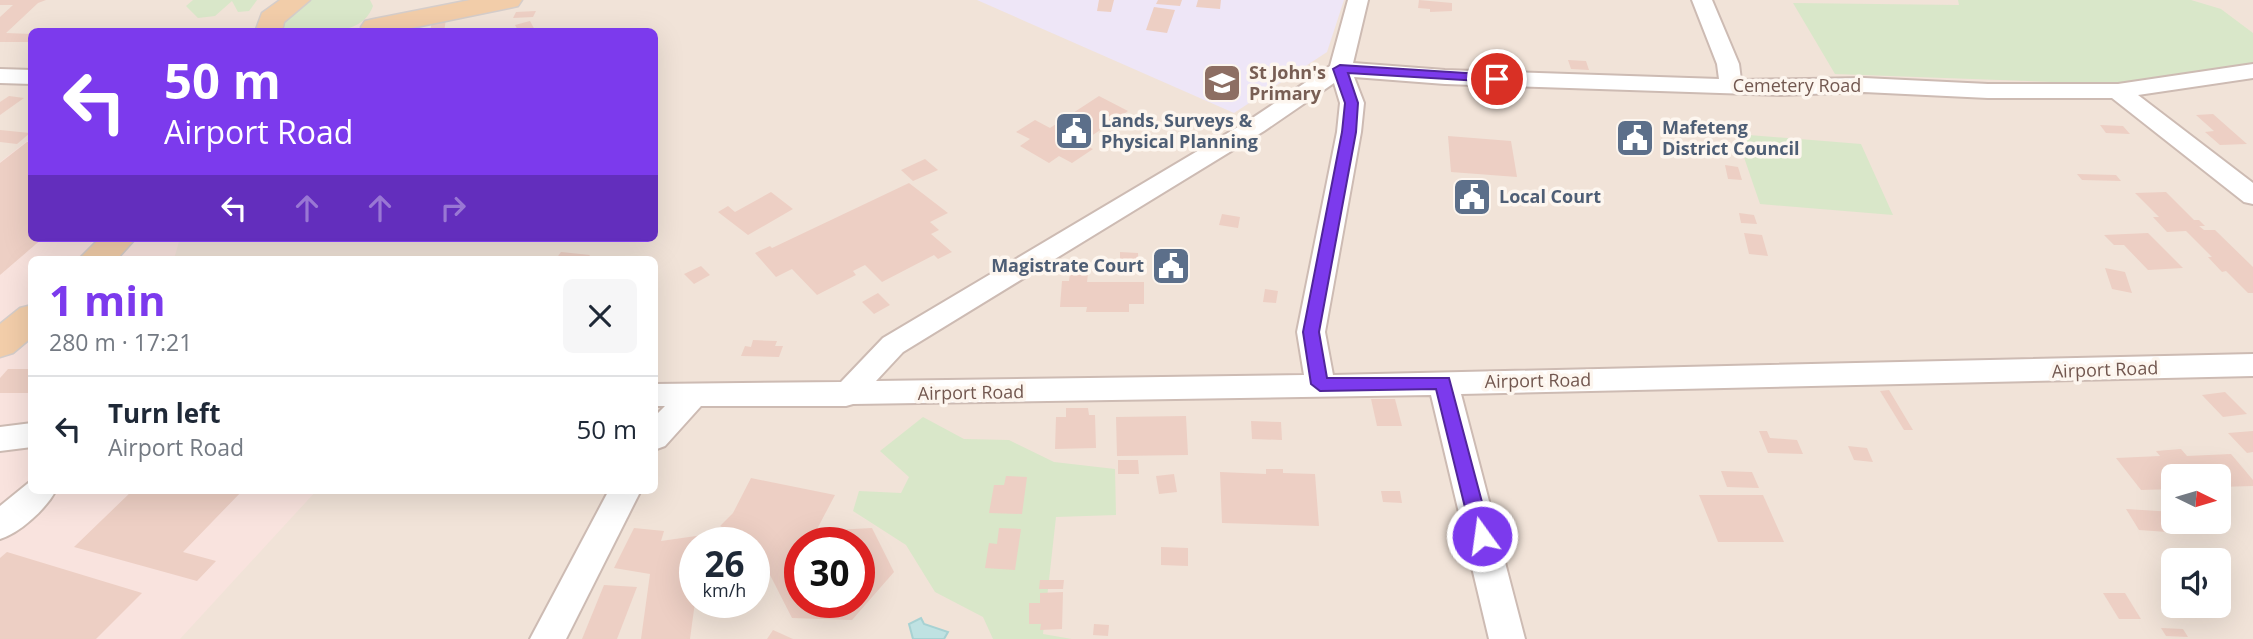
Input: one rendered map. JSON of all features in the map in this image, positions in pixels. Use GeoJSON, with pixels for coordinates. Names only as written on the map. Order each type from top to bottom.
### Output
{"type":"FeatureCollection","features":[{"type":"Feature","properties":{"kind":"main road"},"geometry":{"type":"LineString","coordinates":[[371,28],[386,17],[391,7],[390,0]]}},
{"type":"Feature","properties":{"kind":"main road"},"geometry":{"type":"LineString","coordinates":[[375,28],[509,0]]}},
{"type":"Feature","properties":{"kind":"main road"},"geometry":{"type":"LineString","coordinates":[[265,28],[278,11],[292,1]]}},
{"type":"Feature","properties":{"kind":"main road"},"geometry":{"type":"LineString","coordinates":[[99,256],[115,242]]}},
{"type":"Feature","properties":{"kind":"main road"},"geometry":{"type":"LineString","coordinates":[[0,344],[28,320]]}},
{"type":"Feature","properties":{"kind":"street"},"geometry":{"type":"LineString","coordinates":[[1320,384],[1311,332],[1349,132],[1352,103],[1340,69],[1358,0]]}},
{"type":"Feature","properties":{"kind":"street"},"geometry":{"type":"LineString","coordinates":[[1702,0],[1728,64],[1731,86]]}},
{"type":"Feature","properties":{"kind":"street"},"geometry":{"type":"LineString","coordinates":[[846,395],[893,345],[1256,126],[1340,69]]}},
{"type":"Feature","properties":{"kind":"street","name":"Cemetery Road"},"geometry":{"type":"LineString","coordinates":[[1340,69],[1445,77],[1731,86],[1864,85],[1989,91],[2118,92],[2253,71]]}},
{"type":"Feature","properties":{"kind":"street"},"geometry":{"type":"LineString","coordinates":[[0,77],[28,77]]}},
{"type":"Feature","properties":{"kind":"street"},"geometry":{"type":"LineString","coordinates":[[2118,92],[2253,196]]}},
{"type":"Feature","properties":{"kind":"street","name":"Airport Road"},"geometry":{"type":"LineString","coordinates":[[658,396],[846,395],[2072,371],[2253,365]]}},
{"type":"Feature","properties":{"kind":"street"},"geometry":{"type":"LineString","coordinates":[[1443,382],[1507,639]]}},
{"type":"Feature","properties":{"kind":"street"},"geometry":{"type":"LineString","coordinates":[[658,434],[693,395]]}},
{"type":"Feature","properties":{"kind":"street"},"geometry":{"type":"LineString","coordinates":[[0,439],[28,436]]}},
{"type":"Feature","properties":{"kind":"street"},"geometry":{"type":"LineString","coordinates":[[0,526],[36,494]]}},
{"type":"Feature","properties":{"kind":"street"},"geometry":{"type":"LineString","coordinates":[[548,639],[623,494]]}},
{"type":"Feature","properties":{"kind":"shaded area"},"geometry":{"type":"Polygon","coordinates":[[[0,0],[2253,0],[2253,639],[0,639],[0,0]]]}},
{"type":"Feature","properties":{"kind":"shaded area","name":"St John's Primary"},"geometry":{"type":"Polygon","coordinates":[[[977,0],[1344,0],[1327,52],[1234,113],[977,0]]]}},
{"type":"Feature","properties":{"kind":"shaded area"},"geometry":{"type":"Polygon","coordinates":[[[28,140],[28,242],[179,242],[175,256],[28,256],[28,494],[313,494],[180,639],[0,639],[0,162],[28,140]]]}},
{"type":"Feature","properties":{"kind":"green space"},"geometry":{"type":"Polygon","coordinates":[[[193,0],[257,0],[249,11],[238,12],[232,1],[215,16],[198,18],[186,6],[193,0]]]}},
{"type":"Feature","properties":{"kind":"green space"},"geometry":{"type":"Polygon","coordinates":[[[311,0],[370,0],[373,6],[367,17],[348,28],[285,28],[284,21],[297,7],[311,0]]]}},
{"type":"Feature","properties":{"kind":"green space"},"geometry":{"type":"Polygon","coordinates":[[[1958,0],[2191,0],[2221,9],[2253,33],[2253,65],[2107,84],[1835,74],[1793,3],[1959,5],[1958,0]]]}},
{"type":"Feature","properties":{"kind":"green space"},"geometry":{"type":"Polygon","coordinates":[[[1736,134],[1861,144],[1893,215],[1760,204],[1736,134]]]}},
{"type":"Feature","properties":{"kind":"green space"},"geometry":{"type":"Polygon","coordinates":[[[923,417],[964,439],[1009,440],[1054,462],[1115,469],[1116,515],[1056,517],[1043,634],[1072,639],[993,639],[983,617],[935,592],[906,545],[853,511],[859,491],[901,493],[909,477],[880,451],[923,417]]]}},
{"type":"Feature","properties":{"kind":"water"},"geometry":{"type":"Polygon","coordinates":[[[921,618],[924,624],[948,632],[944,639],[913,639],[909,624],[921,618]]]}},
{"type":"Feature","properties":{"kind":"building"},"geometry":{"type":"Polygon","coordinates":[[[0,0],[46,0],[38,3],[6,33],[28,34],[28,42],[0,42],[0,17],[13,5],[0,5],[0,0]]]}},
{"type":"Feature","properties":{"kind":"building"},"geometry":{"type":"Polygon","coordinates":[[[1099,0],[1114,0],[1111,12],[1097,11],[1099,0]]]}},
{"type":"Feature","properties":{"kind":"building"},"geometry":{"type":"Polygon","coordinates":[[[1158,0],[1182,0],[1180,6],[1156,4],[1158,0]]]}},
{"type":"Feature","properties":{"kind":"building"},"geometry":{"type":"Polygon","coordinates":[[[1198,0],[1221,0],[1220,9],[1196,7],[1198,0]]]}},
{"type":"Feature","properties":{"kind":"building"},"geometry":{"type":"Polygon","coordinates":[[[1419,0],[1452,3],[1452,11],[1430,12],[1430,9],[1418,8],[1419,0]]]}},
{"type":"Feature","properties":{"kind":"building"},"geometry":{"type":"Polygon","coordinates":[[[1154,7],[1175,10],[1167,33],[1146,30],[1154,7]]]}},
{"type":"Feature","properties":{"kind":"building"},"geometry":{"type":"Polygon","coordinates":[[[536,11],[533,17],[513,18],[516,12],[536,11]]]}},
{"type":"Feature","properties":{"kind":"building"},"geometry":{"type":"Polygon","coordinates":[[[446,19],[445,28],[431,28],[432,21],[446,19]]]}},
{"type":"Feature","properties":{"kind":"building"},"geometry":{"type":"Polygon","coordinates":[[[530,21],[534,28],[517,28],[515,25],[530,21]]]}},
{"type":"Feature","properties":{"kind":"building"},"geometry":{"type":"Polygon","coordinates":[[[1568,60],[1586,61],[1589,70],[1571,69],[1568,60]]]}},
{"type":"Feature","properties":{"kind":"building"},"geometry":{"type":"Polygon","coordinates":[[[9,96],[24,98],[0,115],[0,102],[9,96]]]}},
{"type":"Feature","properties":{"kind":"building"},"geometry":{"type":"Polygon","coordinates":[[[1099,96],[1128,111],[1081,143],[1093,149],[1072,163],[1059,156],[1049,163],[1020,146],[1030,139],[1016,132],[1035,120],[1050,128],[1099,96]]]}},
{"type":"Feature","properties":{"kind":"building"},"geometry":{"type":"Polygon","coordinates":[[[2213,114],[2247,144],[2220,145],[2205,132],[2214,131],[2196,115],[2213,114]]]}},
{"type":"Feature","properties":{"kind":"building"},"geometry":{"type":"Polygon","coordinates":[[[2100,125],[2123,126],[2130,134],[2106,133],[2100,125]]]}},
{"type":"Feature","properties":{"kind":"building"},"geometry":{"type":"Polygon","coordinates":[[[0,130],[28,133],[17,144],[0,142],[0,130]]]}},
{"type":"Feature","properties":{"kind":"building"},"geometry":{"type":"Polygon","coordinates":[[[1448,136],[1511,141],[1517,177],[1451,172],[1448,136]]]}},
{"type":"Feature","properties":{"kind":"building"},"geometry":{"type":"Polygon","coordinates":[[[28,142],[28,242],[38,242],[0,275],[0,163],[28,142]]]}},
{"type":"Feature","properties":{"kind":"building"},"geometry":{"type":"Polygon","coordinates":[[[925,159],[938,170],[913,181],[901,170],[925,159]]]}},
{"type":"Feature","properties":{"kind":"building"},"geometry":{"type":"Polygon","coordinates":[[[1725,165],[1738,167],[1742,180],[1728,179],[1725,165]]]}},
{"type":"Feature","properties":{"kind":"building"},"geometry":{"type":"Polygon","coordinates":[[[2077,174],[2116,175],[2121,181],[2082,180],[2077,174]]]}},
{"type":"Feature","properties":{"kind":"building"},"geometry":{"type":"Polygon","coordinates":[[[909,183],[948,213],[930,222],[939,230],[931,234],[952,252],[938,259],[934,255],[882,282],[865,265],[853,271],[856,275],[817,295],[792,269],[776,277],[755,253],[770,246],[772,248],[909,183]]]}},
{"type":"Feature","properties":{"kind":"building"},"geometry":{"type":"Polygon","coordinates":[[[771,192],[793,209],[748,235],[718,212],[728,206],[735,212],[771,192]]]}},
{"type":"Feature","properties":{"kind":"building"},"geometry":{"type":"Polygon","coordinates":[[[2166,192],[2194,220],[2199,220],[2205,226],[2199,226],[2204,230],[2215,230],[2253,267],[2253,293],[2248,293],[2226,271],[2222,272],[2208,257],[2212,257],[2186,231],[2167,232],[2153,217],[2159,217],[2135,193],[2166,192]]]}},
{"type":"Feature","properties":{"kind":"building"},"geometry":{"type":"Polygon","coordinates":[[[1739,213],[1754,215],[1757,224],[1741,223],[1739,213]]]}},
{"type":"Feature","properties":{"kind":"building"},"geometry":{"type":"Polygon","coordinates":[[[1222,214],[1240,217],[1238,228],[1219,225],[1222,214]]]}},
{"type":"Feature","properties":{"kind":"building"},"geometry":{"type":"Polygon","coordinates":[[[1744,233],[1762,235],[1768,256],[1749,254],[1744,233]]]}},
{"type":"Feature","properties":{"kind":"building"},"geometry":{"type":"Polygon","coordinates":[[[2148,233],[2183,268],[2148,270],[2124,245],[2114,245],[2104,235],[2148,233]]]}},
{"type":"Feature","properties":{"kind":"building"},"geometry":{"type":"Polygon","coordinates":[[[561,252],[590,255],[589,256],[558,256],[561,252]]]}},
{"type":"Feature","properties":{"kind":"building"},"geometry":{"type":"Polygon","coordinates":[[[1120,252],[1138,253],[1139,269],[1120,269],[1120,252]]]}},
{"type":"Feature","properties":{"kind":"building"},"geometry":{"type":"Polygon","coordinates":[[[701,266],[710,275],[694,284],[684,274],[701,266]]]}},
{"type":"Feature","properties":{"kind":"building"},"geometry":{"type":"Polygon","coordinates":[[[2105,268],[2125,272],[2132,293],[2112,289],[2105,268]]]}},
{"type":"Feature","properties":{"kind":"building"},"geometry":{"type":"Polygon","coordinates":[[[1070,274],[1088,274],[1087,282],[1144,282],[1144,304],[1129,304],[1129,312],[1086,312],[1087,307],[1060,307],[1062,281],[1069,281],[1070,274]]]}},
{"type":"Feature","properties":{"kind":"building"},"geometry":{"type":"Polygon","coordinates":[[[1265,289],[1278,291],[1276,303],[1263,302],[1265,289]]]}},
{"type":"Feature","properties":{"kind":"building"},"geometry":{"type":"Polygon","coordinates":[[[878,293],[890,305],[874,314],[862,302],[878,293]]]}},
{"type":"Feature","properties":{"kind":"building"},"geometry":{"type":"Polygon","coordinates":[[[753,340],[777,341],[775,346],[783,346],[779,357],[741,356],[745,346],[751,347],[753,340]]]}},
{"type":"Feature","properties":{"kind":"building"},"geometry":{"type":"Polygon","coordinates":[[[8,369],[28,369],[28,393],[0,393],[0,378],[8,369]]]}},
{"type":"Feature","properties":{"kind":"building"},"geometry":{"type":"Polygon","coordinates":[[[1889,390],[1913,430],[1904,430],[1880,391],[1889,390]]]}},
{"type":"Feature","properties":{"kind":"building"},"geometry":{"type":"Polygon","coordinates":[[[2225,392],[2247,414],[2223,417],[2202,395],[2225,392]]]}},
{"type":"Feature","properties":{"kind":"building"},"geometry":{"type":"Polygon","coordinates":[[[1371,399],[1395,399],[1402,426],[1377,426],[1371,399]]]}},
{"type":"Feature","properties":{"kind":"building"},"geometry":{"type":"Polygon","coordinates":[[[1066,408],[1088,408],[1089,415],[1095,415],[1096,448],[1055,449],[1056,417],[1066,417],[1066,408]]]}},
{"type":"Feature","properties":{"kind":"building"},"geometry":{"type":"Polygon","coordinates":[[[1186,416],[1188,455],[1117,456],[1116,417],[1186,416]]]}},
{"type":"Feature","properties":{"kind":"building"},"geometry":{"type":"Polygon","coordinates":[[[1251,421],[1281,422],[1282,440],[1252,439],[1251,421]]]}},
{"type":"Feature","properties":{"kind":"building"},"geometry":{"type":"Polygon","coordinates":[[[1759,431],[1767,431],[1770,438],[1797,440],[1803,454],[1768,453],[1759,431]]]}},
{"type":"Feature","properties":{"kind":"building"},"geometry":{"type":"Polygon","coordinates":[[[2253,431],[2253,452],[2247,453],[2228,433],[2253,431]]]}},
{"type":"Feature","properties":{"kind":"building"},"geometry":{"type":"Polygon","coordinates":[[[1848,446],[1867,448],[1873,462],[1854,460],[1848,446]]]}},
{"type":"Feature","properties":{"kind":"building"},"geometry":{"type":"Polygon","coordinates":[[[2181,449],[2187,456],[2231,454],[2253,480],[2253,486],[2231,487],[2231,464],[2161,464],[2161,489],[2141,490],[2116,458],[2160,456],[2156,451],[2181,449]]]}},
{"type":"Feature","properties":{"kind":"building"},"geometry":{"type":"Polygon","coordinates":[[[1118,460],[1138,460],[1139,474],[1118,474],[1118,460]]]}},
{"type":"Feature","properties":{"kind":"building"},"geometry":{"type":"Polygon","coordinates":[[[1266,469],[1283,469],[1283,473],[1315,474],[1319,526],[1222,523],[1220,472],[1266,474],[1266,469]]]}},
{"type":"Feature","properties":{"kind":"building"},"geometry":{"type":"Polygon","coordinates":[[[1721,471],[1752,472],[1759,488],[1727,487],[1721,471]]]}},
{"type":"Feature","properties":{"kind":"building"},"geometry":{"type":"Polygon","coordinates":[[[1174,474],[1177,492],[1159,494],[1156,476],[1174,474]]]}},
{"type":"Feature","properties":{"kind":"building"},"geometry":{"type":"Polygon","coordinates":[[[1006,476],[1027,477],[1022,514],[989,513],[994,485],[1004,485],[1006,476]]]}},
{"type":"Feature","properties":{"kind":"building"},"geometry":{"type":"Polygon","coordinates":[[[751,478],[835,495],[818,527],[784,527],[784,602],[770,575],[770,527],[720,526],[733,513],[751,478]]]}},
{"type":"Feature","properties":{"kind":"building"},"geometry":{"type":"Polygon","coordinates":[[[1381,491],[1400,491],[1402,503],[1383,502],[1381,491]]]}},
{"type":"Feature","properties":{"kind":"building"},"geometry":{"type":"Polygon","coordinates":[[[129,494],[239,494],[183,552],[216,561],[197,581],[74,547],[129,494]]]}},
{"type":"Feature","properties":{"kind":"building"},"geometry":{"type":"Polygon","coordinates":[[[1699,495],[1763,495],[1784,542],[1718,542],[1699,495]]]}},
{"type":"Feature","properties":{"kind":"building"},"geometry":{"type":"Polygon","coordinates":[[[2126,509],[2161,511],[2161,532],[2139,530],[2126,509]]]}},
{"type":"Feature","properties":{"kind":"building"},"geometry":{"type":"Polygon","coordinates":[[[634,528],[664,531],[661,541],[679,538],[679,618],[693,618],[690,639],[641,639],[650,574],[614,568],[634,528]]]}},
{"type":"Feature","properties":{"kind":"building"},"geometry":{"type":"Polygon","coordinates":[[[999,528],[1021,529],[1015,570],[985,568],[989,543],[997,544],[999,528]]]}},
{"type":"Feature","properties":{"kind":"building"},"geometry":{"type":"Polygon","coordinates":[[[875,534],[894,572],[875,594],[875,534]]]}},
{"type":"Feature","properties":{"kind":"building"},"geometry":{"type":"Polygon","coordinates":[[[1161,547],[1188,548],[1188,566],[1161,565],[1161,547]]]}},
{"type":"Feature","properties":{"kind":"building"},"geometry":{"type":"Polygon","coordinates":[[[7,552],[142,593],[96,639],[0,639],[0,558],[7,552]]]}},
{"type":"Feature","properties":{"kind":"building"},"geometry":{"type":"Polygon","coordinates":[[[1040,580],[1064,580],[1063,589],[1039,589],[1040,580]]]}},
{"type":"Feature","properties":{"kind":"building"},"geometry":{"type":"Polygon","coordinates":[[[604,585],[637,587],[617,639],[582,639],[604,585]]]}},
{"type":"Feature","properties":{"kind":"building"},"geometry":{"type":"Polygon","coordinates":[[[1063,592],[1062,629],[1040,630],[1041,624],[1029,624],[1029,603],[1040,603],[1040,593],[1063,592]]]}},
{"type":"Feature","properties":{"kind":"building"},"geometry":{"type":"Polygon","coordinates":[[[2103,593],[2125,593],[2141,619],[2119,619],[2103,593]]]}},
{"type":"Feature","properties":{"kind":"building"},"geometry":{"type":"Polygon","coordinates":[[[792,618],[854,618],[852,620],[792,618]]]}},
{"type":"Feature","properties":{"kind":"building"},"geometry":{"type":"Polygon","coordinates":[[[1094,624],[1109,625],[1108,636],[1093,635],[1094,624]]]}},
{"type":"Feature","properties":{"kind":"building"},"geometry":{"type":"Polygon","coordinates":[[[2161,628],[2183,629],[2188,637],[2166,636],[2161,628]]]}},
{"type":"Feature","properties":{"kind":"building"},"geometry":{"type":"Polygon","coordinates":[[[773,630],[793,639],[767,639],[773,630]]]}},
{"type":"Feature","properties":{"kind":"place","name":"St John's Primary"},"geometry":{"type":"Point","coordinates":[1222,83]}},
{"type":"Feature","properties":{"kind":"place","name":"Lands, Surveys & Physical Planning"},"geometry":{"type":"Point","coordinates":[1074,131]}},
{"type":"Feature","properties":{"kind":"place","name":"Mafeteng District Council"},"geometry":{"type":"Point","coordinates":[1635,138]}},
{"type":"Feature","properties":{"kind":"place","name":"Local Court"},"geometry":{"type":"Point","coordinates":[1472,197]}},
{"type":"Feature","properties":{"kind":"place","name":"Magistrate Court"},"geometry":{"type":"Point","coordinates":[1171,266]}},
{"type":"Feature","properties":{"kind":"route"},"geometry":{"type":"LineString","coordinates":[[1482,536],[1443,382],[1320,384],[1311,332],[1328,230],[1349,132],[1352,103],[1340,69],[1497,79]]}}]}
